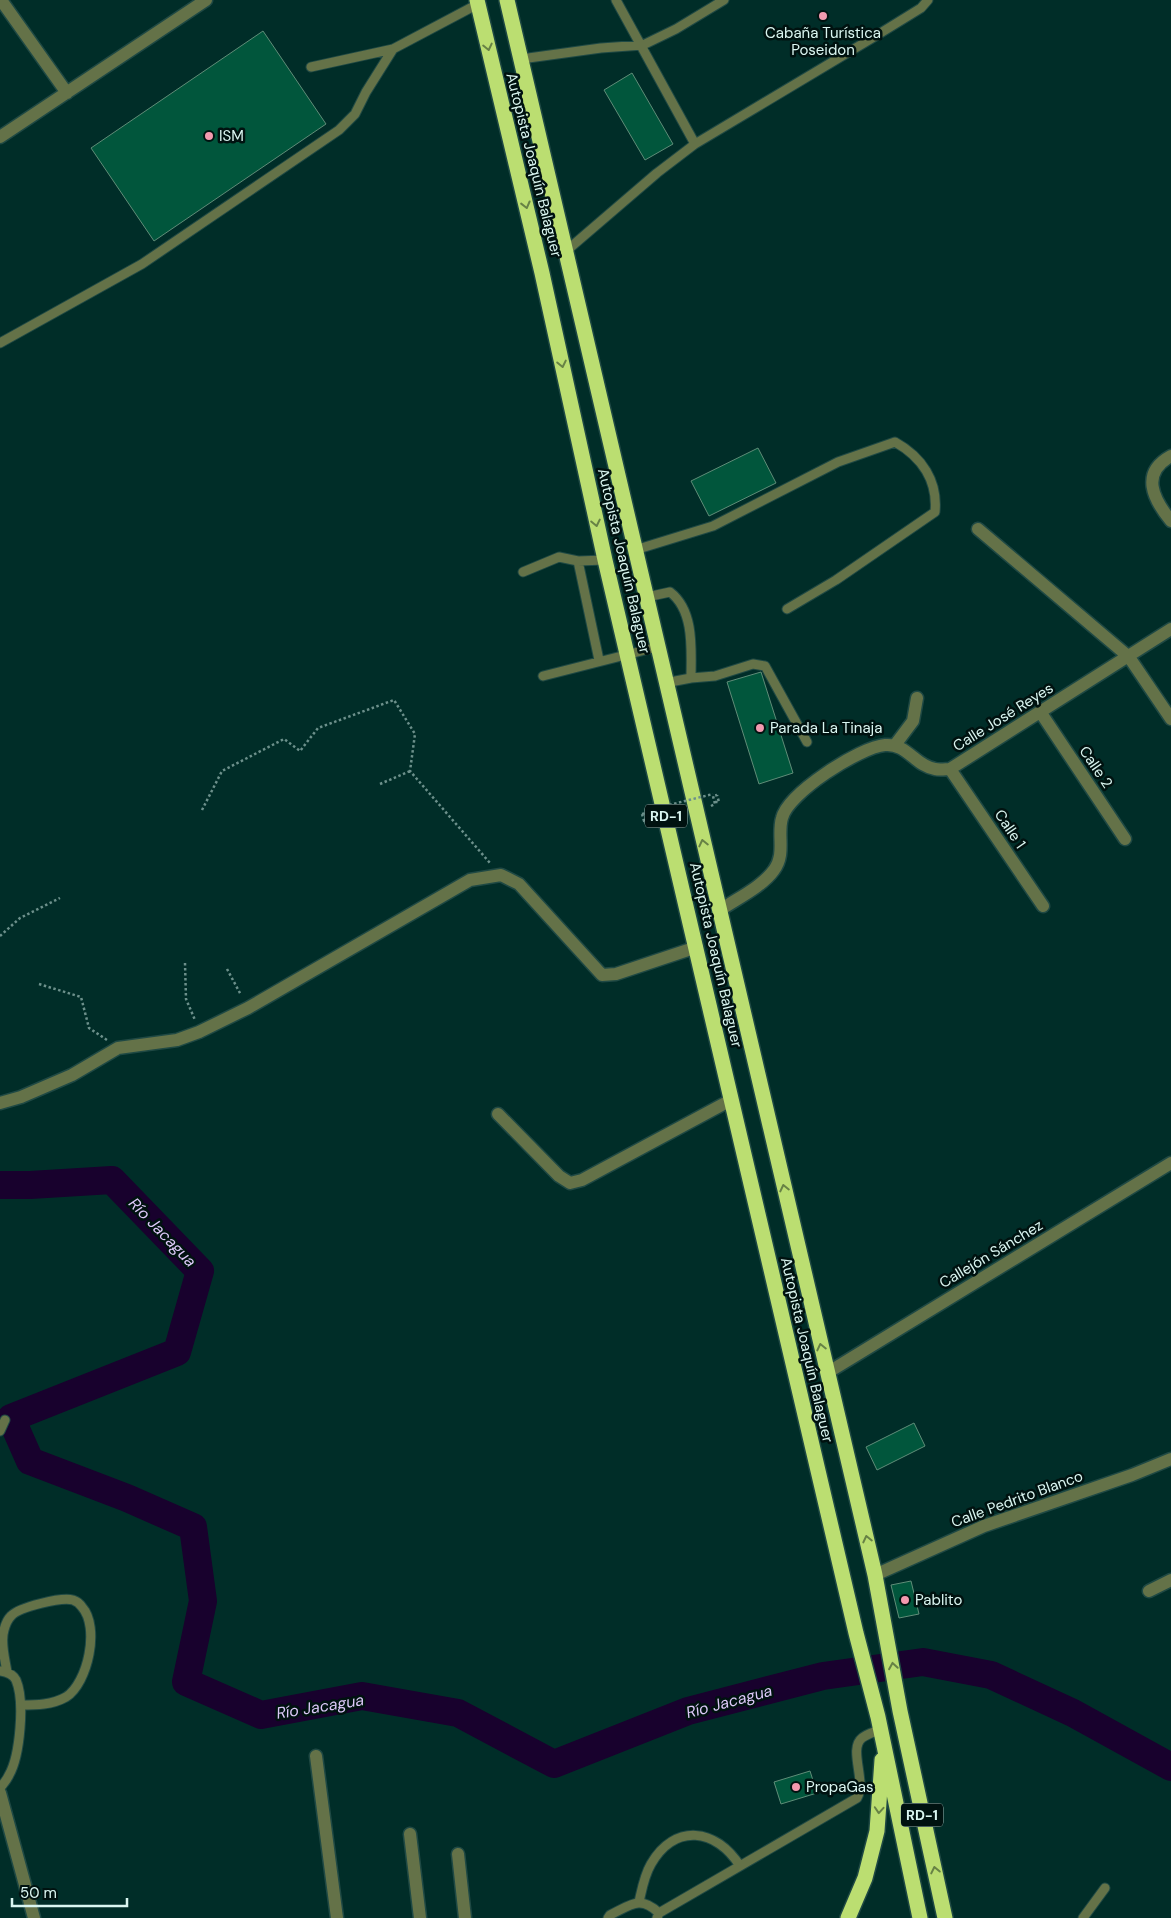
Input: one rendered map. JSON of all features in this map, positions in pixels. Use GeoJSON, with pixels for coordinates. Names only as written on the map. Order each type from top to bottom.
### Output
{"type":"FeatureCollection","features":[{"type":"Feature","properties":{"kind":"highway","name":"Autopista Joaquín Balaguer"},"geometry":{"type":"LineString","coordinates":[[507,0],[647,597],[665,683],[876,1575],[900,1711],[945,1918]]}},
{"type":"Feature","properties":{"kind":"highway","name":"Autopista Joaquín Balaguer"},"geometry":{"type":"LineString","coordinates":[[477,2],[542,273],[604,560],[628,654],[856,1633],[881,1730],[920,1918]]}},
{"type":"Feature","properties":{"kind":"highway"},"geometry":{"type":"LineString","coordinates":[[848,1918],[865,1878],[877,1830],[881,1730]]}},
{"type":"Feature","properties":{"kind":"street"},"geometry":{"type":"LineString","coordinates":[[1,0],[67,93]]}},
{"type":"Feature","properties":{"kind":"street"},"geometry":{"type":"LineString","coordinates":[[0,137],[206,0]]}},
{"type":"Feature","properties":{"kind":"street"},"geometry":{"type":"LineString","coordinates":[[1171,456],[1157,469],[1151,479],[1153,495],[1171,521]]}},
{"type":"Feature","properties":{"kind":"street"},"geometry":{"type":"LineString","coordinates":[[978,529],[1129,657],[1171,719]]}},
{"type":"Feature","properties":{"kind":"street","name":"Calle José Reyes"},"geometry":{"type":"LineString","coordinates":[[895,745],[905,749],[922,763],[934,769],[950,769],[1171,629]]}},
{"type":"Feature","properties":{"kind":"street"},"geometry":{"type":"LineString","coordinates":[[719,911],[775,870],[781,856],[781,820],[793,798],[808,785],[869,749],[884,745],[895,745],[913,721],[917,698]]}},
{"type":"Feature","properties":{"kind":"street","name":"Calle 2"},"geometry":{"type":"LineString","coordinates":[[1041,713],[1125,839]]}},
{"type":"Feature","properties":{"kind":"street","name":"Calle 1"},"geometry":{"type":"LineString","coordinates":[[950,769],[1043,906]]}},
{"type":"Feature","properties":{"kind":"street"},"geometry":{"type":"LineString","coordinates":[[0,1103],[21,1097],[72,1075],[118,1048],[177,1040],[199,1032],[248,1008],[470,880],[501,875],[519,884],[590,965],[602,975],[616,974],[697,948]]}},
{"type":"Feature","properties":{"kind":"street"},"geometry":{"type":"LineString","coordinates":[[498,1114],[559,1176],[570,1183],[582,1180],[731,1100]]}},
{"type":"Feature","properties":{"kind":"street","name":"Callejón Sánchez"},"geometry":{"type":"LineString","coordinates":[[827,1373],[1171,1163]]}},
{"type":"Feature","properties":{"kind":"street","name":"Calle Pedrito Blanco"},"geometry":{"type":"LineString","coordinates":[[876,1575],[984,1526],[1132,1475],[1171,1459]]}},
{"type":"Feature","properties":{"kind":"street"},"geometry":{"type":"LineString","coordinates":[[1149,1591],[1171,1580]]}},
{"type":"Feature","properties":{"kind":"street"},"geometry":{"type":"LineString","coordinates":[[316,1756],[337,1918]]}},
{"type":"Feature","properties":{"kind":"street"},"geometry":{"type":"LineString","coordinates":[[0,1793],[34,1918]]}},
{"type":"Feature","properties":{"kind":"street"},"geometry":{"type":"LineString","coordinates":[[410,1834],[420,1918]]}},
{"type":"Feature","properties":{"kind":"street"},"geometry":{"type":"LineString","coordinates":[[458,1854],[465,1918]]}},
{"type":"Feature","properties":{"kind":"lane"},"geometry":{"type":"LineString","coordinates":[[616,0],[696,144]]}},
{"type":"Feature","properties":{"kind":"lane"},"geometry":{"type":"LineString","coordinates":[[521,59],[600,48],[643,46],[676,30],[724,0]]}},
{"type":"Feature","properties":{"kind":"lane"},"geometry":{"type":"LineString","coordinates":[[565,252],[657,173],[696,144],[921,8],[928,0]]}},
{"type":"Feature","properties":{"kind":"lane"},"geometry":{"type":"LineString","coordinates":[[311,67],[393,49],[477,2]]}},
{"type":"Feature","properties":{"kind":"lane"},"geometry":{"type":"LineString","coordinates":[[0,343],[142,264],[339,130],[355,114],[366,92],[393,49]]}},
{"type":"Feature","properties":{"kind":"lane"},"geometry":{"type":"LineString","coordinates":[[635,550],[713,526],[838,462],[896,442],[909,450],[923,466],[933,483],[936,499],[935,512],[836,580],[787,609]]}},
{"type":"Feature","properties":{"kind":"lane"},"geometry":{"type":"LineString","coordinates":[[523,572],[559,557],[578,561],[604,560]]}},
{"type":"Feature","properties":{"kind":"lane"},"geometry":{"type":"LineString","coordinates":[[578,561],[599,660]]}},
{"type":"Feature","properties":{"kind":"lane"},"geometry":{"type":"LineString","coordinates":[[647,597],[670,592],[681,603],[689,625],[691,678]]}},
{"type":"Feature","properties":{"kind":"lane"},"geometry":{"type":"LineString","coordinates":[[542,676],[599,660],[657,647]]}},
{"type":"Feature","properties":{"kind":"lane"},"geometry":{"type":"LineString","coordinates":[[665,683],[714,676],[753,664],[765,666],[807,742]]}},
{"type":"Feature","properties":{"kind":"lane"},"geometry":{"type":"LineString","coordinates":[[0,1431],[6,1420]]}},
{"type":"Feature","properties":{"kind":"lane"},"geometry":{"type":"LineString","coordinates":[[0,1788],[10,1775],[17,1748],[21,1705],[16,1679],[4,1671],[3,1631],[11,1616],[24,1608],[58,1601],[74,1600],[82,1606],[89,1616],[91,1650],[76,1686],[67,1697],[50,1704],[21,1705]]}},
{"type":"Feature","properties":{"kind":"lane"},"geometry":{"type":"LineString","coordinates":[[608,1918],[610,1915],[639,1902],[649,1904],[658,1916],[857,1798],[862,1791],[858,1745],[862,1738],[881,1730]]}},
{"type":"Feature","properties":{"kind":"lane"},"geometry":{"type":"LineString","coordinates":[[639,1902],[651,1865],[663,1850],[679,1839],[699,1834],[716,1840],[730,1851],[740,1866]]}},
{"type":"Feature","properties":{"kind":"lane"},"geometry":{"type":"LineString","coordinates":[[1083,1918],[1105,1888]]}},
{"type":"Feature","properties":{"kind":"path"},"geometry":{"type":"LineString","coordinates":[[202,810],[222,771],[284,738],[300,751],[318,728],[394,700],[415,734],[410,771],[501,875]]}},
{"type":"Feature","properties":{"kind":"path"},"geometry":{"type":"LineString","coordinates":[[380,784],[410,771]]}},
{"type":"Feature","properties":{"kind":"path"},"geometry":{"type":"LineString","coordinates":[[648,821],[646,813],[642,814],[644,821],[647,820],[645,811],[713,794],[716,803],[719,802],[717,795],[713,796],[715,804]]}},
{"type":"Feature","properties":{"kind":"path"},"geometry":{"type":"LineString","coordinates":[[0,936],[20,918],[60,898]]}},
{"type":"Feature","properties":{"kind":"path"},"geometry":{"type":"LineString","coordinates":[[185,964],[186,999],[199,1032]]}},
{"type":"Feature","properties":{"kind":"path"},"geometry":{"type":"LineString","coordinates":[[227,969],[248,1008]]}},
{"type":"Feature","properties":{"kind":"path"},"geometry":{"type":"LineString","coordinates":[[39,984],[81,997],[89,1028],[118,1048]]}},
{"type":"Feature","properties":{"kind":"building","name":"ISM"},"geometry":{"type":"Polygon","coordinates":[[[263,31],[326,124],[154,241],[91,148],[263,31]]]}},
{"type":"Feature","properties":{"kind":"building"},"geometry":{"type":"Polygon","coordinates":[[[632,73],[673,144],[645,160],[604,90],[632,73]]]}},
{"type":"Feature","properties":{"kind":"building"},"geometry":{"type":"Polygon","coordinates":[[[758,448],[776,483],[709,516],[691,481],[758,448]]]}},
{"type":"Feature","properties":{"kind":"building","name":"Parada La Tinaja"},"geometry":{"type":"Polygon","coordinates":[[[761,672],[793,773],[759,784],[727,682],[761,672]]]}},
{"type":"Feature","properties":{"kind":"building"},"geometry":{"type":"Polygon","coordinates":[[[914,1423],[925,1446],[877,1470],[866,1447],[914,1423]]]}},
{"type":"Feature","properties":{"kind":"building","name":"Pablito"},"geometry":{"type":"Polygon","coordinates":[[[911,1581],[919,1614],[899,1618],[891,1585],[911,1581]]]}},
{"type":"Feature","properties":{"kind":"building","name":"PropaGas"},"geometry":{"type":"Polygon","coordinates":[[[810,1771],[817,1793],[781,1804],[774,1782],[810,1771]]]}},
{"type":"Feature","properties":{"kind":"waterway","name":"Río Jacagua"},"geometry":{"type":"LineString","coordinates":[[0,1185],[112,1180],[200,1271],[177,1352],[11,1418],[30,1461],[127,1498],[193,1527],[203,1601],[186,1682],[261,1715],[362,1696],[458,1713],[554,1764],[688,1711],[823,1676],[923,1662],[991,1675],[1073,1713],[1171,1767]]}},
{"type":"Feature","properties":{"kind":"place","name":"Cabaña Turística Poseidon"},"geometry":{"type":"Point","coordinates":[823,16]}},
{"type":"Feature","properties":{"kind":"place","name":"ISM"},"geometry":{"type":"Point","coordinates":[209,136]}},
{"type":"Feature","properties":{"kind":"place","name":"Parada La Tinaja"},"geometry":{"type":"Point","coordinates":[760,728]}},
{"type":"Feature","properties":{"kind":"place","name":"Pablito"},"geometry":{"type":"Point","coordinates":[905,1600]}},
{"type":"Feature","properties":{"kind":"place","name":"PropaGas"},"geometry":{"type":"Point","coordinates":[796,1787]}}]}
